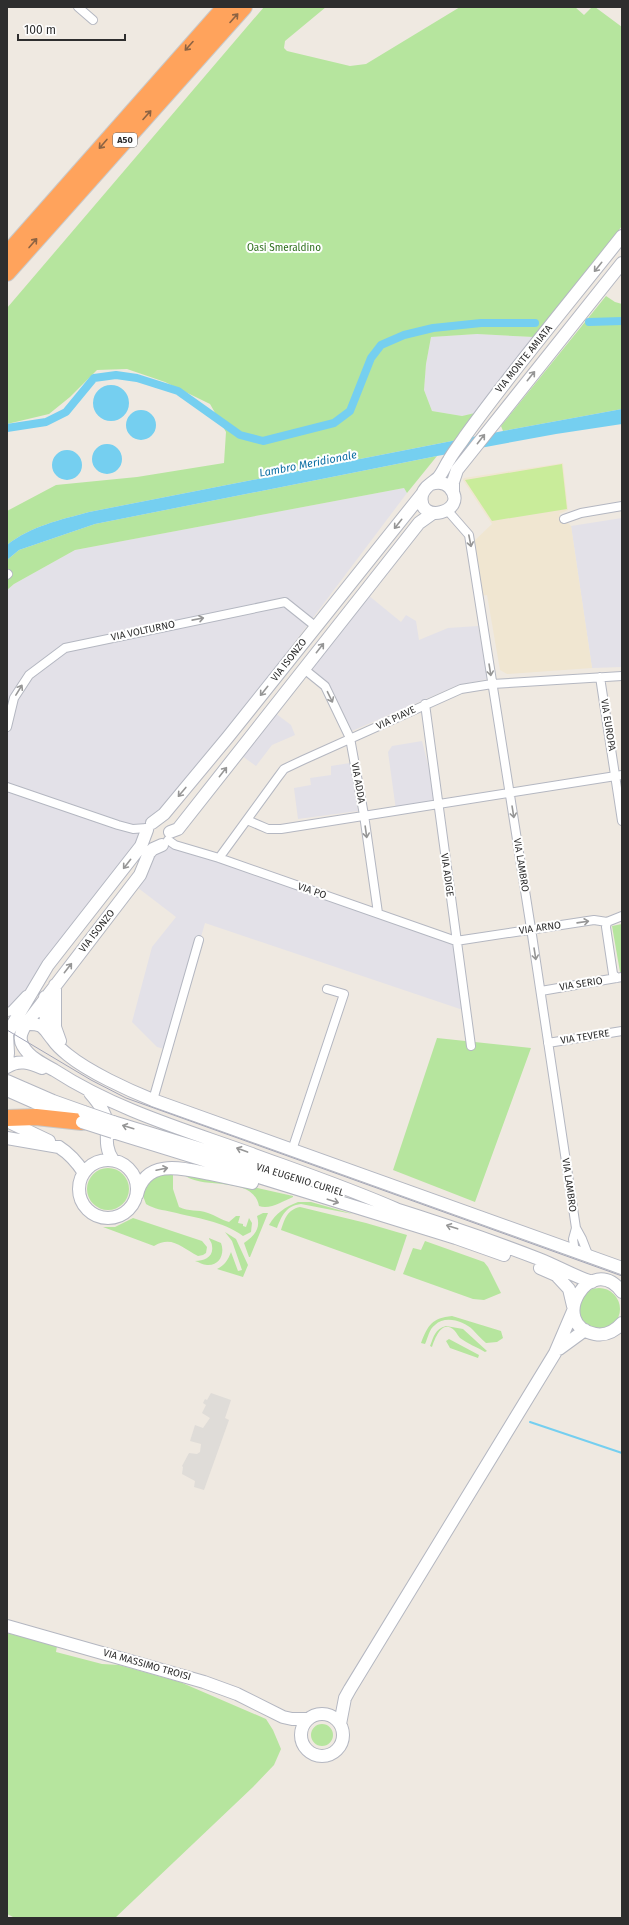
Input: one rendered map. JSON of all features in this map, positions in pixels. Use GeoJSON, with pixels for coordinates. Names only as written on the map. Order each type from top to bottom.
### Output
{"type":"FeatureCollection","features":[{"type":"Feature","properties":{"kind":"highway","name":"A50"},"geometry":{"type":"LineString","coordinates":[[7,254],[225,7]]}},
{"type":"Feature","properties":{"kind":"highway","name":"A50"},"geometry":{"type":"LineString","coordinates":[[7,273],[244,7]]}},
{"type":"Feature","properties":{"kind":"highway"},"geometry":{"type":"LineString","coordinates":[[10,1119],[36,1117],[83,1117]]}},
{"type":"Feature","properties":{"kind":"main road","name":"VIA MONTE AMIATA"},"geometry":{"type":"LineString","coordinates":[[431,484],[442,473],[448,461],[489,403],[622,236]]}},
{"type":"Feature","properties":{"kind":"main road","name":"VIA MONTE AMIATA"},"geometry":{"type":"LineString","coordinates":[[453,492],[453,482],[457,470],[506,406],[622,263]]}},
{"type":"Feature","properties":{"kind":"main road"},"geometry":{"type":"LineString","coordinates":[[441,482],[446,484],[453,492],[453,502],[448,510],[439,514],[433,513],[425,508],[422,494],[427,486],[441,482]]}},
{"type":"Feature","properties":{"kind":"main road","name":"VIA ISONZO"},"geometry":{"type":"LineString","coordinates":[[7,1034],[48,965],[141,846],[149,827],[164,814],[223,743],[422,494]]}},
{"type":"Feature","properties":{"kind":"main road","name":"VIA ISONZO"},"geometry":{"type":"LineString","coordinates":[[24,1029],[45,998],[130,888],[144,868],[152,849],[178,829],[419,523],[433,513]]}},
{"type":"Feature","properties":{"kind":"main road"},"geometry":{"type":"LineString","coordinates":[[164,823],[166,839],[151,843],[147,838],[149,827],[164,823]]}},
{"type":"Feature","properties":{"kind":"main road","name":"VIA ISONZO"},"geometry":{"type":"LineString","coordinates":[[45,998],[45,978],[48,965]]}},
{"type":"Feature","properties":{"kind":"main road"},"geometry":{"type":"LineString","coordinates":[[7,1022],[39,981]]}},
{"type":"Feature","properties":{"kind":"main road"},"geometry":{"type":"LineString","coordinates":[[55,985],[54,1027],[63,1050]]}},
{"type":"Feature","properties":{"kind":"main road"},"geometry":{"type":"LineString","coordinates":[[45,998],[46,1028],[53,1040],[70,1057],[121,1086],[153,1100],[622,1268]]}},
{"type":"Feature","properties":{"kind":"main road"},"geometry":{"type":"LineString","coordinates":[[46,1028],[37,1023],[24,1029],[22,1044],[28,1053],[65,1078]]}},
{"type":"Feature","properties":{"kind":"main road"},"geometry":{"type":"LineString","coordinates":[[7,1034],[7,1061]]}},
{"type":"Feature","properties":{"kind":"main road"},"geometry":{"type":"LineString","coordinates":[[7,1067],[13,1063],[21,1062],[33,1064],[65,1078],[130,1111],[320,1179],[396,1209]]}},
{"type":"Feature","properties":{"kind":"main road","name":"VIA EUGENIO CURIEL"},"geometry":{"type":"LineString","coordinates":[[7,1081],[53,1101],[83,1117]]}},
{"type":"Feature","properties":{"kind":"main road"},"geometry":{"type":"LineString","coordinates":[[86,1089],[98,1102],[107,1124],[108,1149],[113,1160]]}},
{"type":"Feature","properties":{"kind":"main road","name":"VIA EUGENIO CURIEL"},"geometry":{"type":"LineString","coordinates":[[7,1090],[83,1117],[456,1238],[547,1270],[556,1275],[569,1289],[576,1320],[585,1330]]}},
{"type":"Feature","properties":{"kind":"main road"},"geometry":{"type":"LineString","coordinates":[[10,1119],[67,1152],[76,1161],[84,1173]]}},
{"type":"Feature","properties":{"kind":"main road","name":"VIA EUGENIO CURIEL"},"geometry":{"type":"LineString","coordinates":[[113,1127],[396,1209],[540,1260],[576,1277],[592,1282],[608,1282],[616,1286],[622,1292]]}},
{"type":"Feature","properties":{"kind":"main road"},"geometry":{"type":"LineString","coordinates":[[7,1138],[59,1147]]}},
{"type":"Feature","properties":{"kind":"main road"},"geometry":{"type":"LineString","coordinates":[[137,1195],[135,1176],[122,1162],[113,1160],[96,1162],[84,1173],[80,1180],[80,1196],[83,1203],[94,1214],[110,1218],[117,1216],[130,1208],[137,1195],[139,1184],[147,1175],[162,1168],[193,1170],[251,1183],[314,1200]]}},
{"type":"Feature","properties":{"kind":"main road"},"geometry":{"type":"LineString","coordinates":[[326,1714],[344,1698],[555,1353],[573,1309],[578,1292],[585,1285],[592,1282]]}},
{"type":"Feature","properties":{"kind":"main road"},"geometry":{"type":"LineString","coordinates":[[555,1353],[573,1337],[585,1330],[603,1334],[612,1331],[621,1324]]}},
{"type":"Feature","properties":{"kind":"main road","name":"VIA MASSIMO TROISI"},"geometry":{"type":"LineString","coordinates":[[7,1626],[204,1682],[237,1694],[283,1717],[290,1722],[300,1736]]}},
{"type":"Feature","properties":{"kind":"main road"},"geometry":{"type":"LineString","coordinates":[[340,1724],[344,1698]]}},
{"type":"Feature","properties":{"kind":"main road"},"geometry":{"type":"LineString","coordinates":[[316,1714],[326,1714],[332,1716],[340,1724],[343,1731],[343,1739],[335,1752],[328,1756],[320,1757],[313,1755],[306,1750],[302,1744],[300,1736],[302,1727],[307,1719],[316,1714]]}},
{"type":"Feature","properties":{"kind":"main road","name":"VIA MASSIMO TROISI"},"geometry":{"type":"LineString","coordinates":[[283,1717],[292,1719],[307,1719]]}},
{"type":"Feature","properties":{"kind":"street"},"geometry":{"type":"LineString","coordinates":[[78,7],[93,20]]}},
{"type":"Feature","properties":{"kind":"street"},"geometry":{"type":"LineString","coordinates":[[564,519],[581,512],[622,506]]}},
{"type":"Feature","properties":{"kind":"street","name":"VIA LAMBRO"},"geometry":{"type":"LineString","coordinates":[[448,510],[469,535],[541,991],[576,1228]]}},
{"type":"Feature","properties":{"kind":"street","name":"VIA VOLTURNO"},"geometry":{"type":"LineString","coordinates":[[7,727],[14,698],[29,675],[65,648],[285,602],[315,626]]}},
{"type":"Feature","properties":{"kind":"street","name":"VIA ADDA"},"geometry":{"type":"LineString","coordinates":[[304,669],[324,686],[350,738],[364,815],[378,913]]}},
{"type":"Feature","properties":{"kind":"street","name":"VIA PIAVE"},"geometry":{"type":"LineString","coordinates":[[219,858],[284,769],[425,704],[462,689],[492,684],[622,676]]}},
{"type":"Feature","properties":{"kind":"street","name":"VIA EUROPA"},"geometry":{"type":"LineString","coordinates":[[600,677],[619,776],[622,821]]}},
{"type":"Feature","properties":{"kind":"street","name":"VIA ADIGE"},"geometry":{"type":"LineString","coordinates":[[425,704],[471,1046]]}},
{"type":"Feature","properties":{"kind":"street"},"geometry":{"type":"LineString","coordinates":[[247,820],[268,829],[281,829],[619,776]]}},
{"type":"Feature","properties":{"kind":"street"},"geometry":{"type":"LineString","coordinates":[[7,787],[118,825],[133,829],[149,827]]}},
{"type":"Feature","properties":{"kind":"street","name":"VIA PO"},"geometry":{"type":"LineString","coordinates":[[166,839],[175,845],[219,858],[456,941]]}},
{"type":"Feature","properties":{"kind":"street","name":"VIA ARNO"},"geometry":{"type":"LineString","coordinates":[[456,941],[594,920],[607,922],[622,916]]}},
{"type":"Feature","properties":{"kind":"street"},"geometry":{"type":"LineString","coordinates":[[607,922],[606,927],[613,974],[620,978]]}},
{"type":"Feature","properties":{"kind":"street"},"geometry":{"type":"LineString","coordinates":[[153,1100],[199,940]]}},
{"type":"Feature","properties":{"kind":"street","name":"VIA SERIO"},"geometry":{"type":"LineString","coordinates":[[541,991],[620,978]]}},
{"type":"Feature","properties":{"kind":"street"},"geometry":{"type":"LineString","coordinates":[[7,1012],[11,1011],[39,981]]}},
{"type":"Feature","properties":{"kind":"street"},"geometry":{"type":"LineString","coordinates":[[292,1150],[344,994],[327,989]]}},
{"type":"Feature","properties":{"kind":"street","name":"VIA TEVERE"},"geometry":{"type":"LineString","coordinates":[[548,1043],[622,1030]]}},
{"type":"Feature","properties":{"kind":"street"},"geometry":{"type":"LineString","coordinates":[[560,1246],[576,1228]]}},
{"type":"Feature","properties":{"kind":"street"},"geometry":{"type":"LineString","coordinates":[[575,1252],[573,1239],[576,1228]]}},
{"type":"Feature","properties":{"kind":"street"},"geometry":{"type":"LineString","coordinates":[[576,1228],[582,1238],[589,1257]]}},
{"type":"Feature","properties":{"kind":"shaded area"},"geometry":{"type":"Polygon","coordinates":[[[477,334],[534,337],[475,413],[462,416],[432,411],[424,390],[426,364],[431,337],[477,334]]]}},
{"type":"Feature","properties":{"kind":"shaded area"},"geometry":{"type":"Polygon","coordinates":[[[563,463],[568,510],[559,514],[571,526],[592,668],[507,674],[500,670],[487,595],[481,596],[473,542],[492,524],[463,480],[464,478],[563,463]]]}},
{"type":"Feature","properties":{"kind":"shaded area"},"geometry":{"type":"Polygon","coordinates":[[[404,488],[407,493],[39,981],[7,1012],[7,590],[14,584],[75,550],[404,488]]]}},
{"type":"Feature","properties":{"kind":"shaded area"},"geometry":{"type":"Polygon","coordinates":[[[622,518],[622,667],[592,668],[571,526],[622,518]]]}},
{"type":"Feature","properties":{"kind":"shaded area"},"geometry":{"type":"Polygon","coordinates":[[[368,595],[401,622],[406,615],[416,621],[419,640],[448,628],[478,626],[488,679],[458,685],[352,731],[329,684],[311,668],[368,595]]]}},
{"type":"Feature","properties":{"kind":"shaded area"},"geometry":{"type":"Polygon","coordinates":[[[271,710],[291,725],[295,735],[272,745],[256,766],[238,753],[271,710]]]}},
{"type":"Feature","properties":{"kind":"shaded area"},"geometry":{"type":"Polygon","coordinates":[[[422,741],[438,804],[396,810],[388,752],[392,746],[422,741]]]}},
{"type":"Feature","properties":{"kind":"shaded area"},"geometry":{"type":"Polygon","coordinates":[[[350,763],[358,811],[298,819],[294,788],[311,785],[310,778],[331,775],[331,766],[350,763]]]}},
{"type":"Feature","properties":{"kind":"shaded area"},"geometry":{"type":"Polygon","coordinates":[[[164,844],[456,941],[466,1011],[205,923],[168,1050],[157,1047],[132,1022],[152,947],[176,917],[133,884],[164,844]]]}},
{"type":"Feature","properties":{"kind":"shaded area"},"geometry":{"type":"Polygon","coordinates":[[[211,1393],[231,1400],[225,1418],[229,1420],[204,1490],[194,1487],[195,1481],[182,1474],[182,1466],[189,1453],[197,1454],[200,1452],[201,1444],[190,1441],[195,1425],[203,1428],[210,1418],[202,1413],[206,1405],[203,1403],[205,1399],[207,1400],[211,1393]]]}},
{"type":"Feature","properties":{"kind":"green space","name":"Oasi Smeraldino"},"geometry":{"type":"Polygon","coordinates":[[[264,7],[326,7],[285,41],[284,48],[287,51],[350,66],[366,64],[460,7],[575,7],[584,15],[592,7],[595,7],[622,27],[622,226],[534,337],[477,334],[431,337],[426,364],[424,390],[432,411],[462,416],[475,413],[457,440],[89,512],[36,528],[16,538],[7,545],[7,511],[56,485],[137,477],[224,463],[226,432],[210,404],[165,382],[127,369],[97,370],[70,397],[49,414],[7,424],[7,308],[264,7]]]}},
{"type":"Feature","properties":{"kind":"green space"},"geometry":{"type":"Polygon","coordinates":[[[606,296],[615,302],[622,304],[622,409],[503,431],[501,426],[606,296]]]}},
{"type":"Feature","properties":{"kind":"green space"},"geometry":{"type":"Polygon","coordinates":[[[437,456],[407,493],[404,488],[75,550],[14,584],[7,590],[7,560],[19,550],[95,524],[437,456]]]}},
{"type":"Feature","properties":{"kind":"green space"},"geometry":{"type":"Polygon","coordinates":[[[562,464],[567,509],[492,521],[465,480],[562,464]]]}},
{"type":"Feature","properties":{"kind":"green space"},"geometry":{"type":"Polygon","coordinates":[[[622,924],[622,972],[620,972],[612,926],[622,924]]]}},
{"type":"Feature","properties":{"kind":"green space"},"geometry":{"type":"Polygon","coordinates":[[[437,1038],[531,1048],[475,1202],[393,1170],[437,1038]]]}},
{"type":"Feature","properties":{"kind":"green space"},"geometry":{"type":"Polygon","coordinates":[[[108,1168],[123,1174],[129,1189],[123,1204],[108,1210],[93,1204],[87,1189],[93,1174],[108,1168]]]}},
{"type":"Feature","properties":{"kind":"green space"},"geometry":{"type":"Polygon","coordinates":[[[163,1171],[173,1174],[173,1189],[179,1207],[211,1214],[229,1222],[236,1216],[240,1216],[238,1223],[243,1224],[243,1226],[246,1227],[249,1218],[252,1223],[251,1232],[243,1236],[218,1223],[159,1209],[146,1204],[142,1193],[147,1181],[163,1171]]]}},
{"type":"Feature","properties":{"kind":"green space"},"geometry":{"type":"Polygon","coordinates":[[[185,1172],[293,1197],[272,1206],[263,1207],[259,1206],[255,1196],[247,1190],[237,1186],[201,1182],[191,1179],[183,1174],[185,1172]]]}},
{"type":"Feature","properties":{"kind":"green space"},"geometry":{"type":"Polygon","coordinates":[[[298,1202],[311,1202],[353,1214],[301,1204],[288,1209],[285,1212],[277,1228],[269,1225],[281,1211],[298,1202]]]}},
{"type":"Feature","properties":{"kind":"green space"},"geometry":{"type":"Polygon","coordinates":[[[300,1207],[366,1223],[407,1235],[395,1271],[281,1230],[285,1218],[289,1212],[300,1207]]]}},
{"type":"Feature","properties":{"kind":"green space"},"geometry":{"type":"Polygon","coordinates":[[[263,1213],[268,1213],[249,1257],[244,1243],[256,1232],[258,1225],[257,1216],[263,1213]]]}},
{"type":"Feature","properties":{"kind":"green space"},"geometry":{"type":"Polygon","coordinates":[[[133,1218],[202,1241],[207,1247],[206,1253],[198,1256],[182,1246],[172,1242],[160,1243],[154,1246],[103,1227],[115,1227],[133,1218]]]}},
{"type":"Feature","properties":{"kind":"green space"},"geometry":{"type":"Polygon","coordinates":[[[225,1232],[236,1239],[248,1265],[243,1277],[217,1269],[226,1262],[231,1252],[238,1271],[242,1270],[232,1241],[225,1232]]]}},
{"type":"Feature","properties":{"kind":"green space"},"geometry":{"type":"Polygon","coordinates":[[[209,1238],[221,1243],[222,1255],[215,1263],[206,1265],[195,1261],[208,1258],[210,1256],[212,1245],[209,1238]]]}},
{"type":"Feature","properties":{"kind":"green space"},"geometry":{"type":"Polygon","coordinates":[[[425,1241],[484,1262],[501,1293],[484,1300],[473,1299],[403,1274],[413,1248],[421,1250],[425,1241]]]}},
{"type":"Feature","properties":{"kind":"green space"},"geometry":{"type":"Polygon","coordinates":[[[595,1288],[603,1288],[611,1291],[617,1297],[620,1309],[617,1321],[611,1327],[603,1330],[595,1330],[587,1327],[581,1321],[578,1313],[578,1305],[581,1297],[587,1291],[595,1288]]]}},
{"type":"Feature","properties":{"kind":"green space"},"geometry":{"type":"Polygon","coordinates":[[[452,1316],[501,1331],[503,1338],[497,1342],[486,1343],[465,1324],[454,1320],[444,1320],[433,1327],[425,1344],[421,1343],[426,1331],[435,1321],[452,1316]]]}},
{"type":"Feature","properties":{"kind":"green space"},"geometry":{"type":"Polygon","coordinates":[[[446,1326],[463,1329],[487,1351],[485,1352],[466,1342],[450,1327],[443,1328],[435,1339],[432,1347],[430,1346],[437,1331],[446,1326]]]}},
{"type":"Feature","properties":{"kind":"green space"},"geometry":{"type":"Polygon","coordinates":[[[449,1339],[479,1355],[478,1358],[450,1348],[446,1341],[449,1339]]]}},
{"type":"Feature","properties":{"kind":"green space"},"geometry":{"type":"Polygon","coordinates":[[[7,1633],[57,1646],[56,1652],[102,1664],[119,1665],[180,1682],[266,1719],[273,1730],[281,1749],[274,1765],[253,1787],[115,1918],[15,1918],[7,1914],[7,1633]]]}},
{"type":"Feature","properties":{"kind":"green space"},"geometry":{"type":"Polygon","coordinates":[[[322,1724],[330,1727],[333,1735],[330,1743],[322,1746],[314,1743],[311,1735],[314,1727],[322,1724]]]}},
{"type":"Feature","properties":{"kind":"water"},"geometry":{"type":"Polygon","coordinates":[[[111,385],[121,388],[126,393],[129,403],[126,413],[121,418],[111,421],[101,418],[96,413],[93,403],[96,393],[101,388],[111,385]]]}},
{"type":"Feature","properties":{"kind":"water"},"geometry":{"type":"Polygon","coordinates":[[[622,409],[622,424],[556,434],[437,456],[95,524],[19,550],[7,560],[7,545],[16,538],[46,524],[89,512],[622,409]]]}},
{"type":"Feature","properties":{"kind":"water"},"geometry":{"type":"Polygon","coordinates":[[[141,410],[152,414],[156,425],[152,436],[141,440],[130,436],[126,425],[130,414],[141,410]]]}},
{"type":"Feature","properties":{"kind":"water"},"geometry":{"type":"Polygon","coordinates":[[[107,444],[118,448],[122,459],[118,470],[107,474],[96,470],[92,459],[96,448],[107,444]]]}},
{"type":"Feature","properties":{"kind":"water"},"geometry":{"type":"Polygon","coordinates":[[[67,450],[78,454],[82,465],[78,476],[67,480],[56,476],[52,465],[56,454],[67,450]]]}},
{"type":"Feature","properties":{"kind":"waterway"},"geometry":{"type":"LineString","coordinates":[[589,322],[622,321]]}},
{"type":"Feature","properties":{"kind":"waterway"},"geometry":{"type":"LineString","coordinates":[[7,428],[46,422],[66,412],[94,378],[116,375],[137,378],[178,391],[240,435],[263,441],[334,423],[350,411],[371,358],[381,345],[404,335],[433,328],[481,323],[535,323]]}},
{"type":"Feature","properties":{"kind":"waterway"},"geometry":{"type":"LineString","coordinates":[[530,1422],[622,1453]]}},
{"type":"Feature","properties":{"kind":"tram line"},"geometry":{"type":"LineString","coordinates":[[7,1030],[91,1080],[126,1098],[622,1276]]}},
{"type":"Feature","properties":{"kind":"water label","name":"Lambro Meridionale"},"geometry":{"type":"Point","coordinates":[308,464]}}]}
